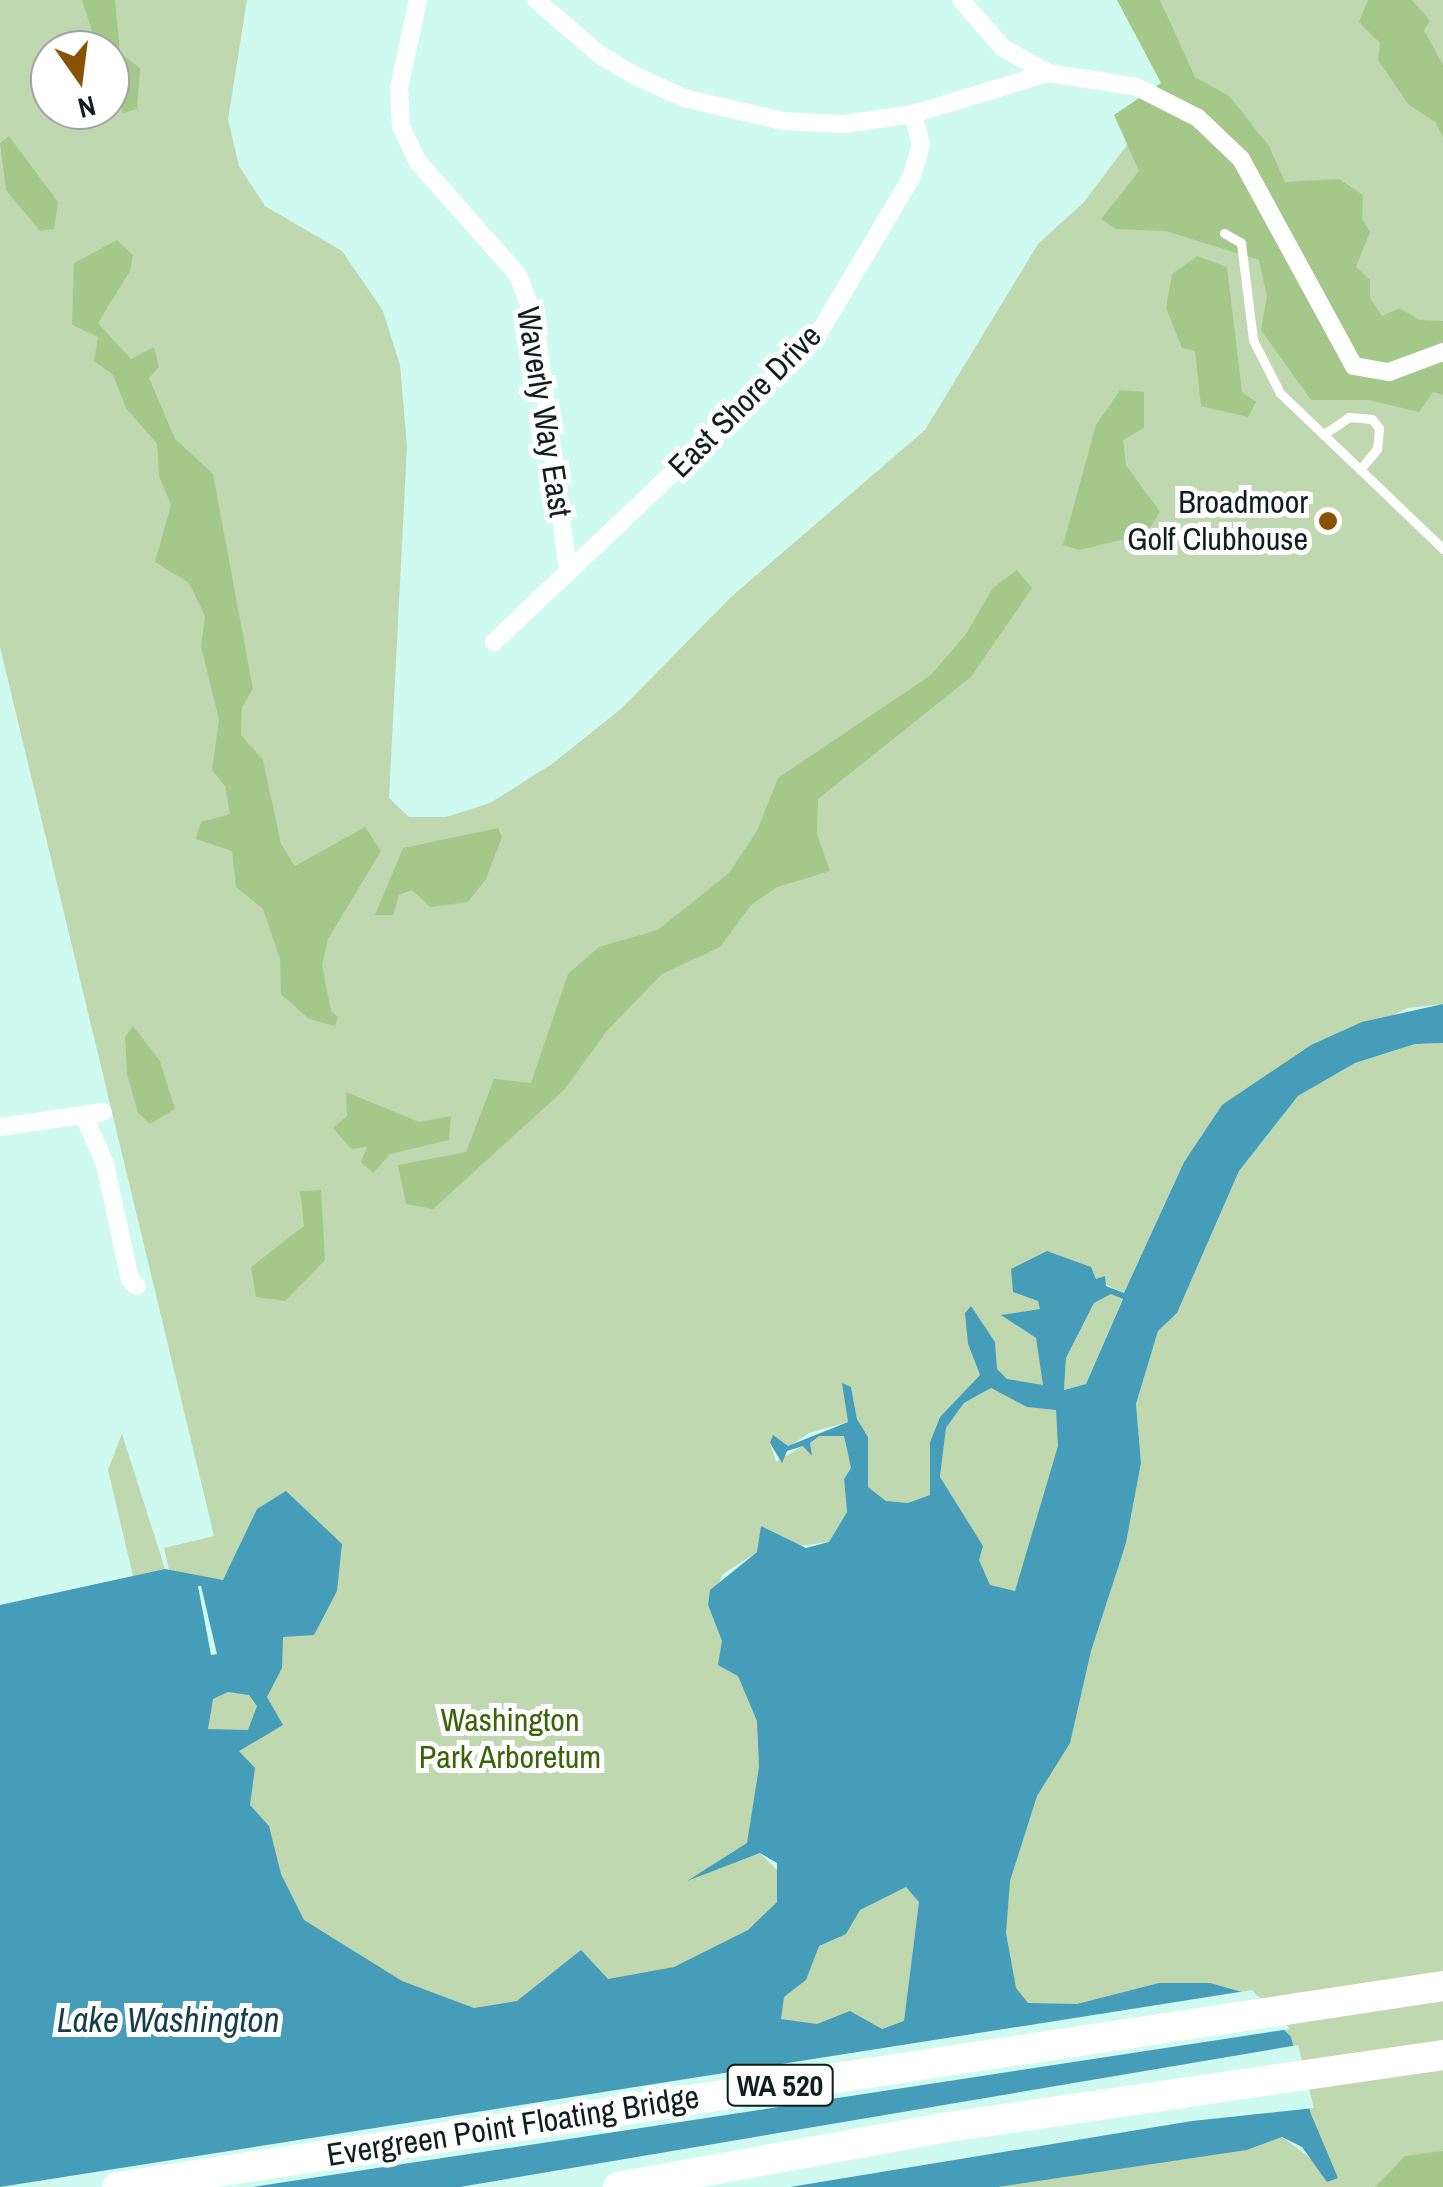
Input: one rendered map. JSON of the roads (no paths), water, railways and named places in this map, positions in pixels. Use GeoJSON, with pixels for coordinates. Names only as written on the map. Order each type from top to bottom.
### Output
{"type":"FeatureCollection","features":[{"type":"Feature","properties":{"kind":"highway","name":"Evergreen Point Floating Bridge"},"geometry":{"type":"LineString","coordinates":[[117,2187],[1443,1986]]}},
{"type":"Feature","properties":{"kind":"highway","name":"WA 520"},"geometry":{"type":"LineString","coordinates":[[618,2187],[942,2128],[1443,2056]]}},
{"type":"Feature","properties":{"kind":"street","name":"Waverly Way East"},"geometry":{"type":"LineString","coordinates":[[418,0],[399,88],[401,126],[418,162],[518,275],[535,320],[568,570]]}},
{"type":"Feature","properties":{"kind":"street"},"geometry":{"type":"LineString","coordinates":[[536,0],[600,55],[700,103],[783,121],[844,124],[913,114],[1048,72]]}},
{"type":"Feature","properties":{"kind":"street"},"geometry":{"type":"LineString","coordinates":[[961,0],[1003,48],[1048,72],[1137,87],[1170,101],[1222,138],[1257,181],[1354,366],[1390,372],[1443,352]]}},
{"type":"Feature","properties":{"kind":"street","name":"East Shore Drive"},"geometry":{"type":"LineString","coordinates":[[494,642],[816,338],[912,176],[920,145],[913,114]]}},
{"type":"Feature","properties":{"kind":"street"},"geometry":{"type":"LineString","coordinates":[[0,1127],[103,1112]]}},
{"type":"Feature","properties":{"kind":"street"},"geometry":{"type":"LineString","coordinates":[[84,1116],[105,1164],[130,1280],[137,1286]]}},
{"type":"Feature","properties":{"kind":"lane"},"geometry":{"type":"LineString","coordinates":[[1224,233],[1241,243],[1248,318],[1261,361],[1280,393],[1443,549]]}},
{"type":"Feature","properties":{"kind":"lane"},"geometry":{"type":"LineString","coordinates":[[1324,434],[1348,417],[1372,420],[1379,428],[1378,449],[1360,469]]}},
{"type":"Feature","properties":{"kind":"water","name":"Lake Washington"},"geometry":{"type":"Polygon","coordinates":[[[1443,1004],[1443,1043],[1415,1044],[1355,1063],[1298,1096],[1239,1171],[1177,1313],[1158,1331],[1136,1404],[1141,1463],[1126,1543],[1091,1651],[1070,1743],[1037,1796],[1010,1881],[1006,1933],[1016,1988],[1028,2003],[1077,2004],[1159,1983],[1210,1983],[1249,1994],[1291,2037],[1311,2114],[1338,2178],[1327,2182],[1302,2147],[1282,2137],[1247,2150],[998,2187],[0,2187],[0,1605],[165,1569],[223,1580],[257,1509],[286,1491],[342,1544],[337,1591],[314,1635],[283,1637],[282,1668],[267,1697],[283,1725],[239,1751],[255,1768],[250,1805],[269,1826],[281,1874],[304,1920],[402,1981],[474,2008],[517,2001],[581,1950],[608,1979],[674,1967],[748,1930],[777,1902],[777,1863],[760,1853],[687,1881],[747,1843],[759,1767],[757,1721],[738,1676],[718,1665],[722,1641],[708,1605],[710,1590],[757,1552],[761,1526],[806,1548],[829,1542],[847,1512],[844,1479],[851,1468],[844,1436],[819,1436],[810,1443],[812,1456],[803,1446],[787,1451],[782,1463],[770,1443],[773,1435],[788,1446],[848,1422],[842,1383],[851,1387],[857,1419],[868,1437],[868,1487],[886,1501],[908,1503],[930,1495],[930,1442],[940,1417],[980,1375],[968,1344],[965,1313],[971,1306],[995,1342],[997,1369],[1007,1379],[1043,1385],[1036,1338],[1001,1315],[1040,1309],[1038,1301],[1013,1292],[1011,1269],[1047,1251],[1091,1267],[1096,1279],[1105,1276],[1106,1286],[1124,1293],[1184,1162],[1222,1105],[1311,1045],[1362,1022],[1443,1004]],[[1111,1294],[1094,1303],[1066,1358],[1064,1390],[1086,1384],[1123,1299],[1111,1294]],[[991,1388],[964,1403],[946,1428],[940,1477],[983,1546],[979,1560],[990,1585],[1015,1591],[1058,1446],[1056,1410],[1027,1407],[991,1388]],[[228,1692],[213,1699],[208,1729],[248,1730],[257,1706],[249,1695],[228,1692]],[[906,1887],[860,1910],[846,1934],[819,1946],[806,1980],[784,1997],[781,2019],[817,2024],[850,2011],[882,2029],[904,2021],[919,1902],[906,1887]]]}},
{"type":"Feature","properties":{"kind":"place","name":"Broadmoor Golf Clubhouse"},"geometry":{"type":"Point","coordinates":[1328,521]}},
{"type":"Feature","properties":{"kind":"park label","name":"Washington Park Arboretum"},"geometry":{"type":"Point","coordinates":[510,1740]}}]}
